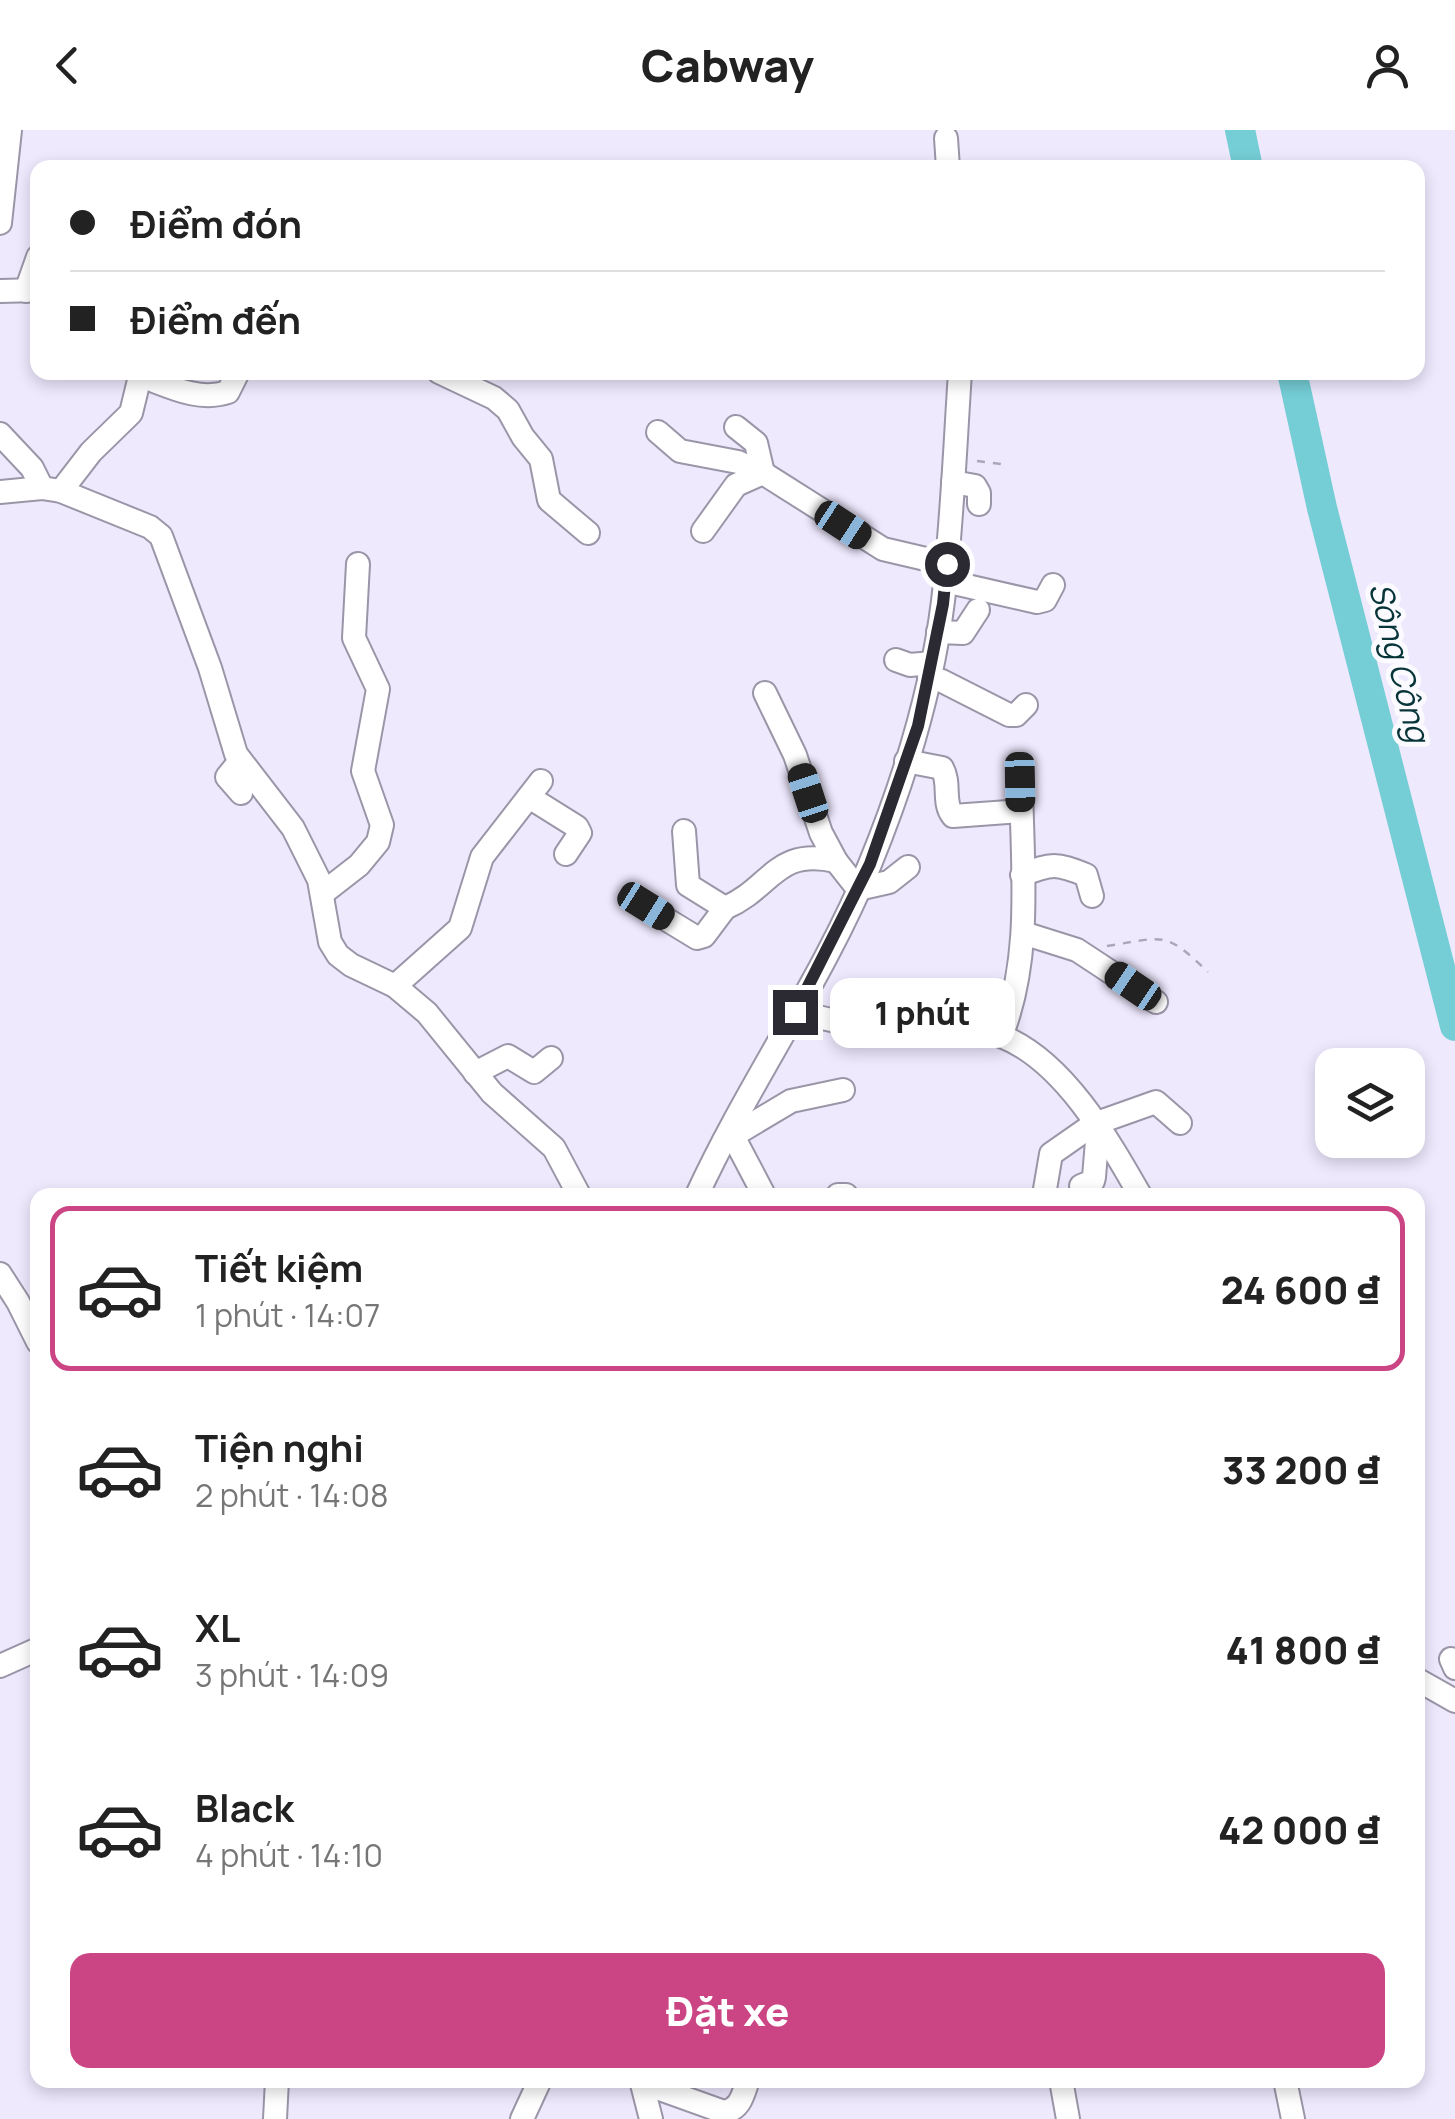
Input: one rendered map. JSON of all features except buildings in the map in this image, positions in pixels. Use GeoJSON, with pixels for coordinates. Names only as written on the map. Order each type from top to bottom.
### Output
{"type":"FeatureCollection","features":[{"type":"Feature","properties":{"kind":"street"},"geometry":{"type":"LineString","coordinates":[[0,224],[10,130]]}},
{"type":"Feature","properties":{"kind":"street"},"geometry":{"type":"LineString","coordinates":[[946,138],[947,160]]}},
{"type":"Feature","properties":{"kind":"street"},"geometry":{"type":"LineString","coordinates":[[0,291],[30,290]]}},
{"type":"Feature","properties":{"kind":"street"},"geometry":{"type":"LineString","coordinates":[[51,490],[131,413],[139,380]]}},
{"type":"Feature","properties":{"kind":"street"},"geometry":{"type":"LineString","coordinates":[[156,380],[195,395],[215,396],[228,392],[234,380]]}},
{"type":"Feature","properties":{"kind":"street"},"geometry":{"type":"LineString","coordinates":[[456,380],[494,398],[508,410],[542,459],[549,500],[588,533]]}},
{"type":"Feature","properties":{"kind":"street"},"geometry":{"type":"LineString","coordinates":[[701,1188],[858,889],[924,705],[946,572],[960,380]]}},
{"type":"Feature","properties":{"kind":"street"},"geometry":{"type":"LineString","coordinates":[[736,427],[756,443],[764,473]]}},
{"type":"Feature","properties":{"kind":"street"},"geometry":{"type":"LineString","coordinates":[[658,432],[680,451],[738,462],[764,473],[884,549],[1037,602],[1045,600],[1054,585]]}},
{"type":"Feature","properties":{"kind":"street"},"geometry":{"type":"LineString","coordinates":[[0,434],[51,490]]}},
{"type":"Feature","properties":{"kind":"street"},"geometry":{"type":"LineString","coordinates":[[954,470],[975,486],[978,504]]}},
{"type":"Feature","properties":{"kind":"street"},"geometry":{"type":"LineString","coordinates":[[704,531],[736,485],[764,473]]}},
{"type":"Feature","properties":{"kind":"street"},"geometry":{"type":"LineString","coordinates":[[0,492],[51,490],[150,526],[160,536],[210,668],[230,742],[240,761],[287,817],[323,892],[330,942],[338,955],[351,966],[395,986],[426,1013],[502,1103],[554,1148],[575,1188]]}},
{"type":"Feature","properties":{"kind":"street"},"geometry":{"type":"LineString","coordinates":[[323,892],[359,865],[378,842],[382,825],[363,771],[378,688],[354,638],[358,564]]}},
{"type":"Feature","properties":{"kind":"street"},"geometry":{"type":"LineString","coordinates":[[938,632],[963,633],[978,610]]}},
{"type":"Feature","properties":{"kind":"street"},"geometry":{"type":"LineString","coordinates":[[896,660],[930,670],[1009,715],[1016,715],[1026,705]]}},
{"type":"Feature","properties":{"kind":"street"},"geometry":{"type":"LineString","coordinates":[[765,694],[795,755],[821,833],[858,889]]}},
{"type":"Feature","properties":{"kind":"street"},"geometry":{"type":"LineString","coordinates":[[240,761],[227,777],[241,793]]}},
{"type":"Feature","properties":{"kind":"street"},"geometry":{"type":"LineString","coordinates":[[906,761],[942,768],[947,779],[948,811],[953,816],[1021,811]]}},
{"type":"Feature","properties":{"kind":"street"},"geometry":{"type":"LineString","coordinates":[[1001,1036],[1011,1008],[1023,932],[1020,782]]}},
{"type":"Feature","properties":{"kind":"street"},"geometry":{"type":"LineString","coordinates":[[395,986],[460,928],[482,857],[535,789],[580,833],[566,854]]}},
{"type":"Feature","properties":{"kind":"street"},"geometry":{"type":"LineString","coordinates":[[684,831],[688,885],[725,908]]}},
{"type":"Feature","properties":{"kind":"street"},"geometry":{"type":"LineString","coordinates":[[646,906],[697,938],[704,936],[725,908],[744,900],[786,862],[816,856],[836,860]]}},
{"type":"Feature","properties":{"kind":"street"},"geometry":{"type":"LineString","coordinates":[[1022,876],[1049,864],[1060,864],[1086,875],[1092,896]]}},
{"type":"Feature","properties":{"kind":"street"},"geometry":{"type":"LineString","coordinates":[[858,889],[889,882],[908,866]]}},
{"type":"Feature","properties":{"kind":"street"},"geometry":{"type":"LineString","coordinates":[[1023,932],[1078,950],[1156,1002]]}},
{"type":"Feature","properties":{"kind":"street"},"geometry":{"type":"LineString","coordinates":[[795,1012],[880,1028],[1001,1036],[1048,1065],[1060,1077],[1135,1188]]}},
{"type":"Feature","properties":{"kind":"street"},"geometry":{"type":"LineString","coordinates":[[475,1073],[508,1056],[534,1072],[552,1058]]}},
{"type":"Feature","properties":{"kind":"street"},"geometry":{"type":"LineString","coordinates":[[727,1139],[792,1101],[842,1090]]}},
{"type":"Feature","properties":{"kind":"street"},"geometry":{"type":"LineString","coordinates":[[1045,1188],[1051,1154],[1096,1127],[1152,1102],[1180,1123]]}},
{"type":"Feature","properties":{"kind":"street"},"geometry":{"type":"LineString","coordinates":[[1080,1186],[1093,1181],[1096,1127]]}},
{"type":"Feature","properties":{"kind":"street"},"geometry":{"type":"LineString","coordinates":[[727,1139],[759,1188]]}},
{"type":"Feature","properties":{"kind":"street"},"geometry":{"type":"LineString","coordinates":[[0,1274],[28,1303]]}},
{"type":"Feature","properties":{"kind":"street"},"geometry":{"type":"LineString","coordinates":[[0,1666],[30,1653]]}},
{"type":"Feature","properties":{"kind":"street"},"geometry":{"type":"LineString","coordinates":[[275,2119],[277,2088]]}},
{"type":"Feature","properties":{"kind":"street"},"geometry":{"type":"LineString","coordinates":[[522,2119],[536,2088]]}},
{"type":"Feature","properties":{"kind":"street"},"geometry":{"type":"LineString","coordinates":[[644,2088],[651,2119]]}},
{"type":"Feature","properties":{"kind":"street"},"geometry":{"type":"LineString","coordinates":[[661,2088],[724,2112],[739,2104],[745,2088]]}},
{"type":"Feature","properties":{"kind":"street"},"geometry":{"type":"LineString","coordinates":[[1062,2088],[1068,2119]]}},
{"type":"Feature","properties":{"kind":"street"},"geometry":{"type":"LineString","coordinates":[[1287,2088],[1293,2119]]}},
{"type":"Feature","properties":{"kind":"path"},"geometry":{"type":"LineString","coordinates":[[954,470],[1000,464]]}},
{"type":"Feature","properties":{"kind":"path"},"geometry":{"type":"LineString","coordinates":[[1078,950],[1164,940],[1178,943],[1208,972]]}},
{"type":"Feature","properties":{"kind":"waterway","name":"Sông Công"},"geometry":{"type":"LineString","coordinates":[[1240,130],[1246,160]]}},
{"type":"Feature","properties":{"kind":"waterway","name":"Sông Công"},"geometry":{"type":"LineString","coordinates":[[1294,380],[1322,508],[1455,1026]]}},
{"type":"Feature","properties":{"kind":"route"},"geometry":{"type":"LineString","coordinates":[[795,1012],[870,864],[918,726],[943,604],[947,564]]}}]}
